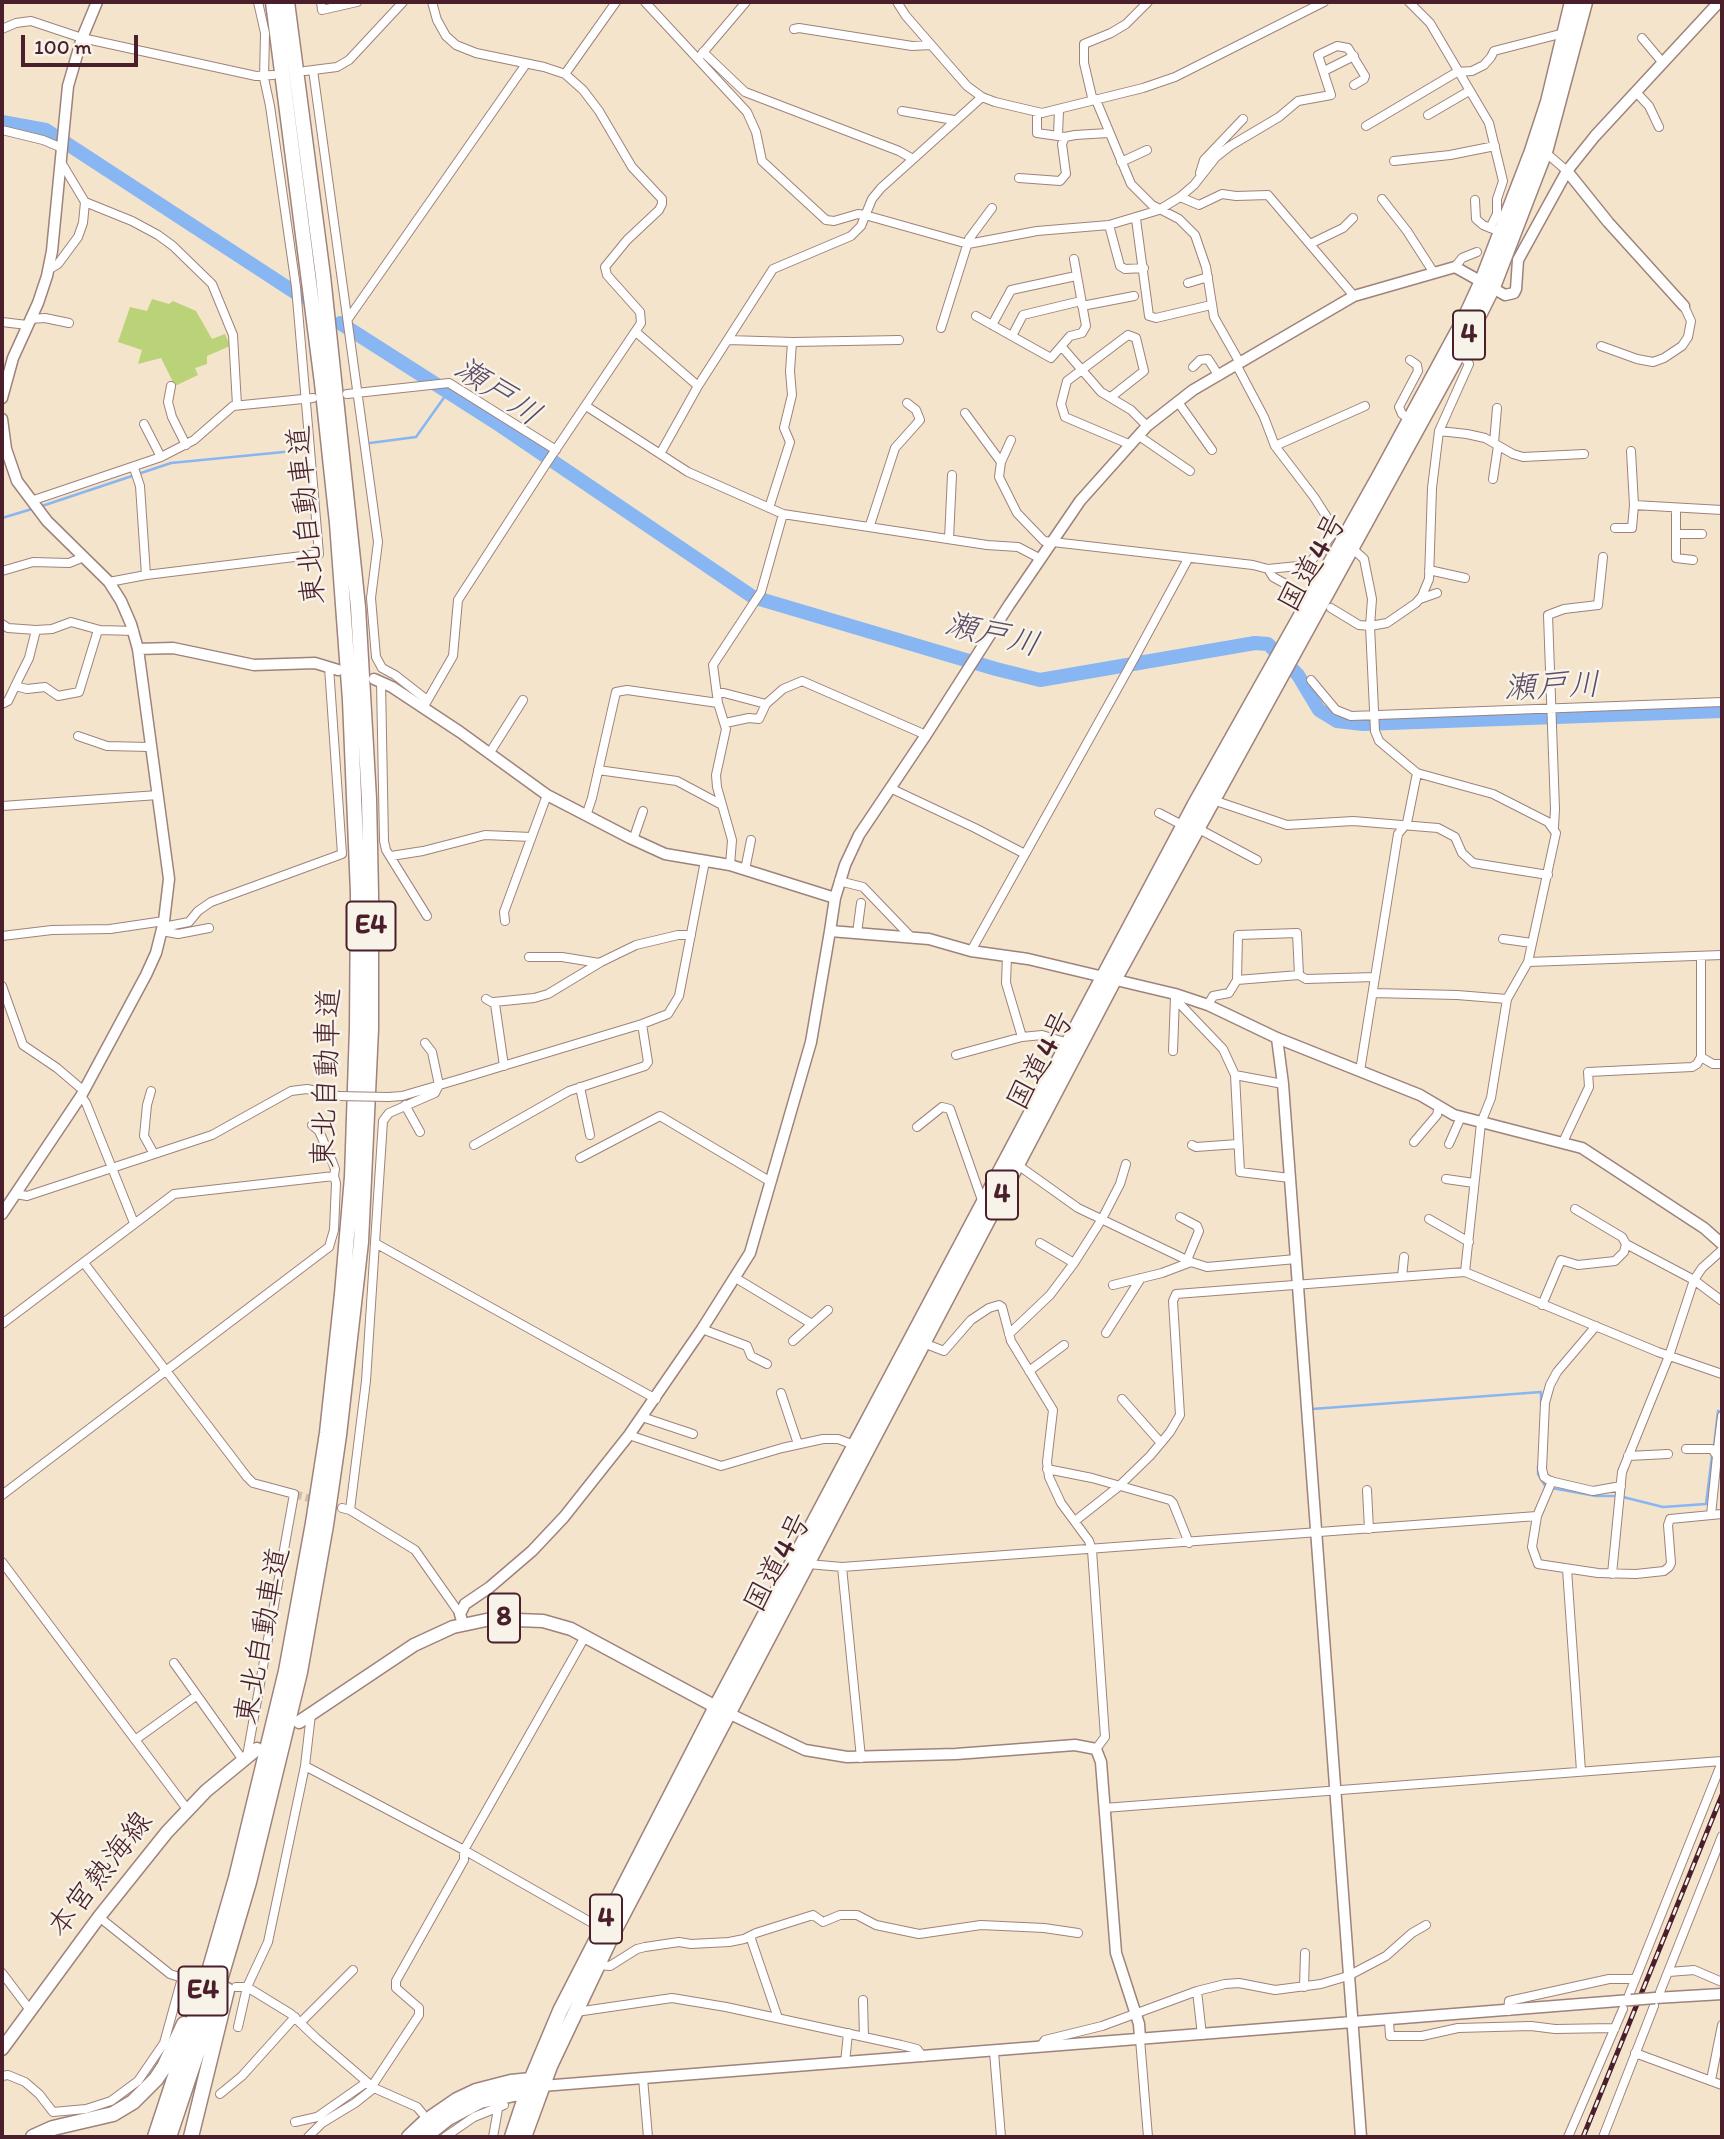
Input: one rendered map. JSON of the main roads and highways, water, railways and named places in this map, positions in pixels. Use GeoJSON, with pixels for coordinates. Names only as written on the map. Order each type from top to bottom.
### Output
{"type":"FeatureCollection","features":[{"type":"Feature","properties":{"kind":"highway","name":"東北自動車道"},"geometry":{"type":"LineString","coordinates":[[155,2137],[252,1844],[291,1646],[327,1433],[352,1177],[358,1028],[358,893],[355,799],[337,523],[310,277],[273,2]]}},
{"type":"Feature","properties":{"kind":"highway","name":"東北自動車道"},"geometry":{"type":"LineString","coordinates":[[169,2137],[211,2014],[252,1844],[300,1672],[338,1448],[361,1242],[371,1029],[369,799],[358,607],[323,276],[287,2]]}},
{"type":"Feature","properties":{"kind":"highway","name":"国道4号"},"geometry":{"type":"LineString","coordinates":[[512,2137],[534,2087],[574,2012],[723,1710],[1108,979],[1294,642],[1344,539],[1487,284],[1496,230],[1548,102],[1572,2]]}},
{"type":"Feature","properties":{"kind":"highway","name":"国道4号"},"geometry":{"type":"LineString","coordinates":[[1344,539],[1460,352],[1545,152],[1585,2]]}},
{"type":"Feature","properties":{"kind":"highway","name":"国道4号"},"geometry":{"type":"LineString","coordinates":[[1190,827],[1213,800],[1275,676]]}},
{"type":"Feature","properties":{"kind":"highway","name":"国道4号"},"geometry":{"type":"LineString","coordinates":[[918,1341],[983,1204],[1012,1162],[1068,1043],[1108,979]]}},
{"type":"Feature","properties":{"kind":"highway","name":"国道4号"},"geometry":{"type":"LineString","coordinates":[[524,2137],[534,2087],[560,2011],[601,1928],[808,1564],[861,1448]]}},
{"type":"Feature","properties":{"kind":"highway"},"geometry":{"type":"LineString","coordinates":[[33,2137],[53,2128],[113,2115],[133,2102],[156,2079],[172,2053],[252,1844]]}},
{"type":"Feature","properties":{"kind":"highway"},"geometry":{"type":"LineString","coordinates":[[191,2137],[245,1917],[252,1844]]}},
{"type":"Feature","properties":{"kind":"highway"},"geometry":{"type":"LineString","coordinates":[[409,2137],[425,2122],[457,2100],[476,2091],[511,2082],[534,2087]]}},
{"type":"Feature","properties":{"kind":"highway"},"geometry":{"type":"LineString","coordinates":[[424,2137],[464,2108],[534,2087]]}},
{"type":"Feature","properties":{"kind":"main road","name":"8"},"geometry":{"type":"LineString","coordinates":[[299,1722],[414,1646],[461,1619],[520,1618],[554,1623],[586,1635],[723,1710]]}},
{"type":"Feature","properties":{"kind":"main road","name":"本宮熱海線"},"geometry":{"type":"LineString","coordinates":[[2,2049],[145,1857],[187,1809],[249,1755]]}},
{"type":"Feature","properties":{"kind":"waterway","name":"瀬戸川"},"geometry":{"type":"LineString","coordinates":[[2,122],[46,130],[302,297]]}},
{"type":"Feature","properties":{"kind":"waterway","name":"瀬戸川"},"geometry":{"type":"LineString","coordinates":[[340,323],[495,422],[753,597],[996,669],[1040,680],[1255,643],[1268,644],[1298,675],[1319,710],[1337,721],[1363,724],[1722,711]]}},
{"type":"Feature","properties":{"kind":"waterway"},"geometry":{"type":"LineString","coordinates":[[370,443],[416,437],[448,392]]}},
{"type":"Feature","properties":{"kind":"waterway"},"geometry":{"type":"LineString","coordinates":[[42,506],[171,463],[304,450]]}},
{"type":"Feature","properties":{"kind":"waterway"},"geometry":{"type":"LineString","coordinates":[[2,518],[32,509]]}},
{"type":"Feature","properties":{"kind":"waterway"},"geometry":{"type":"LineString","coordinates":[[1312,1409],[1541,1392],[1541,1403]]}},
{"type":"Feature","properties":{"kind":"waterway"},"geometry":{"type":"LineString","coordinates":[[1714,1446],[1718,1411],[1722,1412]]}},
{"type":"Feature","properties":{"kind":"waterway"},"geometry":{"type":"LineString","coordinates":[[1623,1497],[1663,1507],[1706,1504],[1712,1456]]}},
{"type":"Feature","properties":{"kind":"waterway"},"geometry":{"type":"LineString","coordinates":[[1538,1466],[1538,1474],[1546,1487],[1596,1496],[1616,1496]]}},
{"type":"Feature","properties":{"kind":"tunnel"},"geometry":{"type":"LineString","coordinates":[[294,1494],[319,1501]]}},
{"type":"Feature","properties":{"kind":"railway"},"geometry":{"type":"LineString","coordinates":[[1583,2137],[1722,1795]]}}]}
